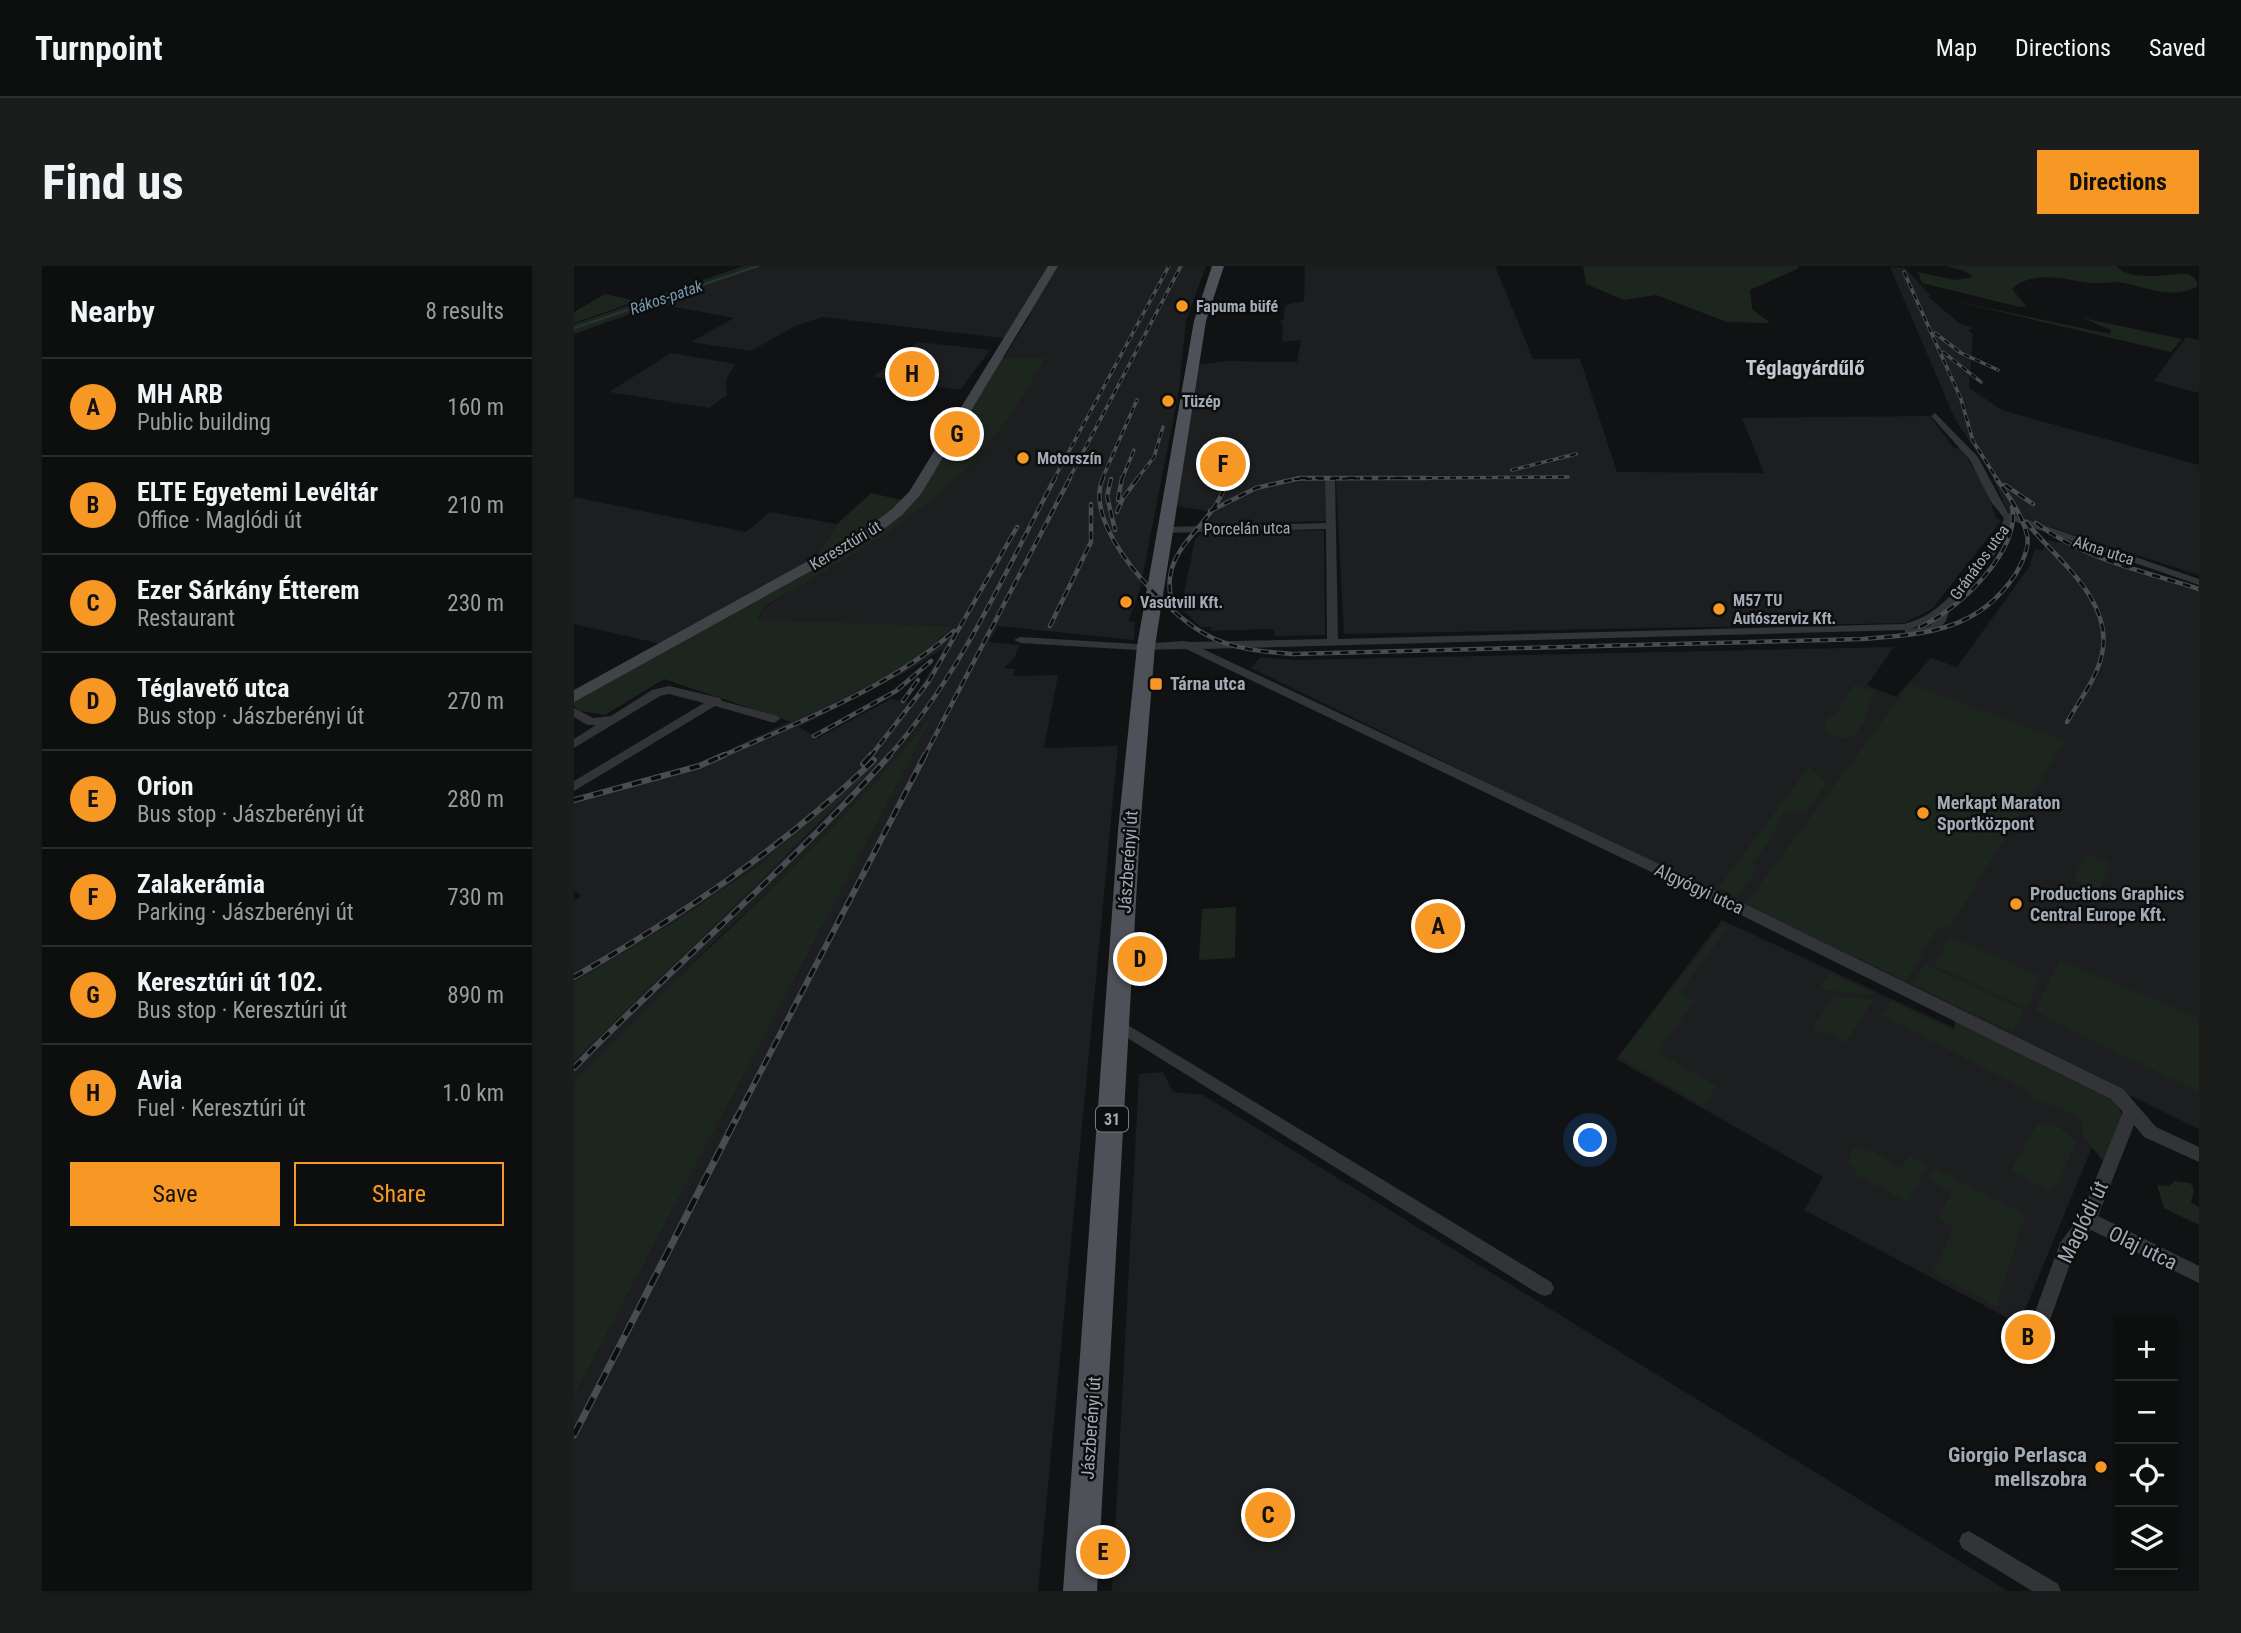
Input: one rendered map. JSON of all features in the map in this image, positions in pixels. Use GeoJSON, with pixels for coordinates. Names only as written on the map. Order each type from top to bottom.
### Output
{"type":"FeatureCollection","features":[{"type":"Feature","properties":{"kind":"main road","name":"Keresztúri út"},"geometry":{"type":"LineString","coordinates":[[574,697],[871,532],[897,512],[914,494],[1053,266]]}},
{"type":"Feature","properties":{"kind":"main road","name":"Jászberényi út"},"geometry":{"type":"LineString","coordinates":[[1080,1591],[1129,830],[1146,646],[1200,321],[1218,266]]}},
{"type":"Feature","properties":{"kind":"street","name":"Gránátos utca"},"geometry":{"type":"LineString","coordinates":[[1334,641],[1926,630],[1942,622],[1945,608],[2005,531],[2009,517],[2000,509],[1988,481],[1969,451],[1951,436],[1935,415]]}},
{"type":"Feature","properties":{"kind":"street"},"geometry":{"type":"LineString","coordinates":[[1020,640],[1146,646],[1334,641],[1330,479]]}},
{"type":"Feature","properties":{"kind":"street","name":"Akna utca"},"geometry":{"type":"LineString","coordinates":[[2009,517],[2199,582]]}},
{"type":"Feature","properties":{"kind":"street","name":"Porcelán utca"},"geometry":{"type":"LineString","coordinates":[[1164,530],[1331,526]]}},
{"type":"Feature","properties":{"kind":"street","name":"Algyógyi utca"},"geometry":{"type":"LineString","coordinates":[[1184,644],[1752,914],[2117,1094],[2150,1132],[2199,1155]]}},
{"type":"Feature","properties":{"kind":"street"},"geometry":{"type":"LineString","coordinates":[[574,744],[656,693],[669,690],[774,719]]}},
{"type":"Feature","properties":{"kind":"street"},"geometry":{"type":"LineString","coordinates":[[574,788],[716,701]]}},
{"type":"Feature","properties":{"kind":"street"},"geometry":{"type":"LineString","coordinates":[[574,712],[591,722],[605,721],[623,713]]}},
{"type":"Feature","properties":{"kind":"street"},"geometry":{"type":"LineString","coordinates":[[1118,1026],[1545,1288]]}},
{"type":"Feature","properties":{"kind":"street","name":"Maglódi út"},"geometry":{"type":"LineString","coordinates":[[2036,1334],[2069,1243],[2088,1220],[2132,1110]]}},
{"type":"Feature","properties":{"kind":"street","name":"Olaj utca"},"geometry":{"type":"LineString","coordinates":[[2088,1220],[2199,1275]]}},
{"type":"Feature","properties":{"kind":"street"},"geometry":{"type":"LineString","coordinates":[[1969,1541],[2051,1591]]}},
{"type":"Feature","properties":{"kind":"shaded area"},"geometry":{"type":"Polygon","coordinates":[[[744,266],[764,266],[574,334],[574,324],[744,266]]]}},
{"type":"Feature","properties":{"kind":"shaded area"},"geometry":{"type":"Polygon","coordinates":[[[764,266],[1206,266],[1186,321],[1179,390],[1139,594],[1128,621],[1135,622],[1134,640],[998,626],[989,642],[1020,645],[1014,658],[1004,668],[1015,669],[1013,676],[1058,675],[1044,748],[1118,746],[1038,1591],[574,1591],[574,1396],[934,714],[898,760],[825,838],[713,943],[574,1084],[574,1061],[698,938],[809,834],[873,768],[762,863],[679,919],[574,982],[574,901],[581,896],[574,890],[574,797],[698,764],[876,681],[937,644],[951,626],[757,621],[764,608],[917,511],[956,478],[989,439],[1044,359],[1004,358],[1032,312],[1010,339],[822,317],[795,326],[751,351],[691,342],[734,318],[659,304],[764,266]],[[944,648],[904,673],[799,727],[818,738],[891,699],[911,703],[944,648]]]}},
{"type":"Feature","properties":{"kind":"shaded area"},"geometry":{"type":"Polygon","coordinates":[[[1305,266],[1495,266],[1533,359],[1580,359],[1617,472],[1764,473],[1742,418],[1930,416],[1953,447],[1962,450],[1983,482],[1996,518],[2001,521],[1932,609],[1904,623],[1344,634],[1336,479],[1325,480],[1326,521],[1204,525],[1214,512],[1177,506],[1198,365],[1227,361],[1297,362],[1301,340],[1282,342],[1283,324],[1278,322],[1284,319],[1285,305],[1304,301],[1305,266]]]}},
{"type":"Feature","properties":{"kind":"shaded area"},"geometry":{"type":"Polygon","coordinates":[[[1583,266],[1799,268],[1750,290],[1752,309],[1770,323],[1727,322],[1656,295],[1624,300],[1586,284],[1583,266]]]}},
{"type":"Feature","properties":{"kind":"shaded area"},"geometry":{"type":"Polygon","coordinates":[[[1946,266],[2116,266],[2140,276],[2188,274],[2194,277],[2198,286],[2171,293],[2120,282],[2091,283],[2050,277],[2030,279],[2012,289],[2026,306],[2020,307],[1922,283],[1918,272],[1955,280],[1973,277],[1965,271],[1946,266]]]}},
{"type":"Feature","properties":{"kind":"shaded area"},"geometry":{"type":"Polygon","coordinates":[[[1890,267],[1905,268],[1932,297],[1927,296],[1959,323],[1973,328],[1968,330],[1973,334],[1969,388],[2002,410],[2199,465],[2199,575],[2009,514],[1991,474],[1955,419],[1890,267]]]}},
{"type":"Feature","properties":{"kind":"shaded area"},"geometry":{"type":"Polygon","coordinates":[[[605,294],[637,301],[574,323],[574,312],[605,294]]]}},
{"type":"Feature","properties":{"kind":"shaded area"},"geometry":{"type":"Polygon","coordinates":[[[1945,299],[2110,334],[2111,330],[2083,318],[2182,339],[2171,352],[1945,299]]]}},
{"type":"Feature","properties":{"kind":"shaded area"},"geometry":{"type":"Polygon","coordinates":[[[2186,337],[2199,340],[2199,393],[2154,381],[2186,337]]]}},
{"type":"Feature","properties":{"kind":"shaded area"},"geometry":{"type":"Polygon","coordinates":[[[918,342],[990,350],[960,390],[873,377],[918,342]]]}},
{"type":"Feature","properties":{"kind":"shaded area"},"geometry":{"type":"Polygon","coordinates":[[[1004,350],[1004,358],[1045,358],[1027,390],[981,452],[934,498],[888,532],[764,607],[757,620],[952,626],[936,643],[877,682],[791,722],[664,679],[605,715],[580,711],[574,706],[574,698],[812,563],[837,524],[871,493],[906,501],[1004,350]]]}},
{"type":"Feature","properties":{"kind":"shaded area"},"geometry":{"type":"Polygon","coordinates":[[[671,353],[735,364],[726,380],[727,395],[709,408],[609,392],[671,353]]]}},
{"type":"Feature","properties":{"kind":"shaded area"},"geometry":{"type":"Polygon","coordinates":[[[574,497],[746,532],[770,512],[837,524],[812,563],[665,645],[574,624],[574,497]]]}},
{"type":"Feature","properties":{"kind":"shaded area"},"geometry":{"type":"Polygon","coordinates":[[[1324,530],[1325,635],[1275,636],[1274,629],[1210,631],[1211,627],[1201,627],[1181,609],[1195,539],[1203,533],[1324,530]]]}},
{"type":"Feature","properties":{"kind":"shaded area"},"geometry":{"type":"Polygon","coordinates":[[[2048,540],[2074,546],[2199,590],[2199,1129],[1251,668],[1260,657],[1294,660],[1894,647],[1867,685],[1896,697],[1931,658],[1957,667],[2029,567],[2035,549],[2043,551],[2048,540]]]}},
{"type":"Feature","properties":{"kind":"shaded area"},"geometry":{"type":"Polygon","coordinates":[[[1910,684],[2065,741],[1950,927],[1940,928],[1935,932],[1906,981],[1745,905],[1910,684]]]}},
{"type":"Feature","properties":{"kind":"shaded area"},"geometry":{"type":"Polygon","coordinates":[[[1854,685],[1875,691],[1866,713],[1867,719],[1855,734],[1846,739],[1834,736],[1825,728],[1826,719],[1835,715],[1854,685]]]}},
{"type":"Feature","properties":{"kind":"shaded area"},"geometry":{"type":"Polygon","coordinates":[[[937,709],[574,1396],[574,1084],[612,1043],[835,825],[905,749],[937,709]]]}},
{"type":"Feature","properties":{"kind":"shaded area"},"geometry":{"type":"Polygon","coordinates":[[[886,755],[574,1061],[574,982],[679,919],[762,863],[886,755]]]}},
{"type":"Feature","properties":{"kind":"shaded area"},"geometry":{"type":"Polygon","coordinates":[[[1809,767],[1826,783],[1807,811],[1783,813],[1771,840],[1752,862],[1757,869],[1738,897],[1719,887],[1809,767]]]}},
{"type":"Feature","properties":{"kind":"shaded area"},"geometry":{"type":"Polygon","coordinates":[[[2087,853],[2111,863],[2098,891],[2078,882],[2075,876],[2087,853]]]}},
{"type":"Feature","properties":{"kind":"shaded area"},"geometry":{"type":"Polygon","coordinates":[[[1236,907],[1235,958],[1199,960],[1202,909],[1236,907]]]}},
{"type":"Feature","properties":{"kind":"shaded area"},"geometry":{"type":"Polygon","coordinates":[[[1722,920],[2111,1101],[2019,1324],[1804,1210],[1823,1177],[1616,1059],[1722,920]]]}},
{"type":"Feature","properties":{"kind":"shaded area"},"geometry":{"type":"Polygon","coordinates":[[[1723,923],[1729,926],[1680,992],[1694,1001],[1658,1052],[1716,1086],[1704,1106],[1619,1057],[1723,923]]]}},
{"type":"Feature","properties":{"kind":"shaded area"},"geometry":{"type":"Polygon","coordinates":[[[1951,936],[2041,977],[2026,1008],[1934,965],[1951,936]]]}},
{"type":"Feature","properties":{"kind":"shaded area"},"geometry":{"type":"Polygon","coordinates":[[[2060,960],[2199,1018],[2199,1092],[2049,1019],[2035,1009],[2060,960]]]}},
{"type":"Feature","properties":{"kind":"shaded area"},"geometry":{"type":"Polygon","coordinates":[[[1925,964],[2024,1010],[2013,1032],[1912,984],[1925,964]]]}},
{"type":"Feature","properties":{"kind":"shaded area"},"geometry":{"type":"Polygon","coordinates":[[[1830,973],[1872,992],[1870,995],[1820,987],[1830,973]]]}},
{"type":"Feature","properties":{"kind":"shaded area"},"geometry":{"type":"Polygon","coordinates":[[[1833,996],[1873,1000],[1845,1043],[1825,1031],[1822,1034],[1812,1029],[1833,996]]]}},
{"type":"Feature","properties":{"kind":"shaded area"},"geometry":{"type":"Polygon","coordinates":[[[1891,1001],[1954,1031],[1955,1021],[2114,1099],[2123,1116],[2103,1161],[2083,1136],[2083,1121],[2060,1108],[2031,1098],[2032,1093],[1882,1015],[1891,1001]]]}},
{"type":"Feature","properties":{"kind":"shaded area"},"geometry":{"type":"Polygon","coordinates":[[[1163,1072],[1173,1092],[1203,1095],[2008,1591],[1112,1591],[1139,1074],[1163,1072]]]}},
{"type":"Feature","properties":{"kind":"shaded area"},"geometry":{"type":"Polygon","coordinates":[[[2038,1123],[2055,1124],[2076,1141],[2059,1183],[2048,1192],[2011,1170],[2038,1123]]]}},
{"type":"Feature","properties":{"kind":"shaded area"},"geometry":{"type":"Polygon","coordinates":[[[1854,1147],[1868,1149],[1901,1167],[1909,1156],[1928,1166],[1908,1202],[1860,1177],[1848,1162],[1854,1147]]]}},
{"type":"Feature","properties":{"kind":"shaded area"},"geometry":{"type":"Polygon","coordinates":[[[1935,1168],[2025,1215],[1996,1307],[1933,1272],[1954,1228],[1938,1218],[1951,1193],[1928,1180],[1935,1168]]]}},
{"type":"Feature","properties":{"kind":"shaded area"},"geometry":{"type":"Polygon","coordinates":[[[2175,1181],[2190,1183],[2194,1189],[2191,1202],[2199,1207],[2199,1225],[2164,1208],[2157,1185],[2169,1186],[2175,1181]]]}},
{"type":"Feature","properties":{"kind":"waterway","name":"Rákos-patak"},"geometry":{"type":"LineString","coordinates":[[574,328],[758,266]]}},
{"type":"Feature","properties":{"kind":"railway"},"geometry":{"type":"LineString","coordinates":[[1054,479],[1169,266]]}},
{"type":"Feature","properties":{"kind":"railway"},"geometry":{"type":"LineString","coordinates":[[1069,479],[1181,266]]}},
{"type":"Feature","properties":{"kind":"railway"},"geometry":{"type":"LineString","coordinates":[[1904,272],[1961,399],[1973,441],[1997,479]]}},
{"type":"Feature","properties":{"kind":"railway"},"geometry":{"type":"LineString","coordinates":[[1935,333],[1961,353],[1998,370]]}},
{"type":"Feature","properties":{"kind":"railway"},"geometry":{"type":"LineString","coordinates":[[1943,352],[1981,382]]}},
{"type":"Feature","properties":{"kind":"railway"},"geometry":{"type":"LineString","coordinates":[[1102,479],[1137,400]]}},
{"type":"Feature","properties":{"kind":"railway"},"geometry":{"type":"LineString","coordinates":[[1137,479],[1154,457],[1163,427]]}},
{"type":"Feature","properties":{"kind":"railway"},"geometry":{"type":"LineString","coordinates":[[1122,479],[1134,450]]}},
{"type":"Feature","properties":{"kind":"railway"},"geometry":{"type":"LineString","coordinates":[[1227,479],[1229,452]]}},
{"type":"Feature","properties":{"kind":"railway"},"geometry":{"type":"LineString","coordinates":[[1512,470],[1576,454]]}},
{"type":"Feature","properties":{"kind":"railway"},"geometry":{"type":"LineString","coordinates":[[1296,479],[1568,477]]}},
{"type":"Feature","properties":{"kind":"railway"},"geometry":{"type":"LineString","coordinates":[[888,757],[914,726],[959,658],[1055,478]]}},
{"type":"Feature","properties":{"kind":"railway"},"geometry":{"type":"LineString","coordinates":[[924,757],[1070,478]]}},
{"type":"Feature","properties":{"kind":"railway"},"geometry":{"type":"LineString","coordinates":[[1103,478],[1099,498],[1104,520],[1115,543],[1149,588],[1169,607],[1188,623],[1215,639],[1259,651],[1293,654],[1862,639],[1928,632],[1966,619],[1984,608],[2000,594],[2022,561],[2027,545],[2025,527],[1996,478]]}},
{"type":"Feature","properties":{"kind":"railway"},"geometry":{"type":"LineString","coordinates":[[1118,500],[1122,478]]}},
{"type":"Feature","properties":{"kind":"railway"},"geometry":{"type":"LineString","coordinates":[[1117,512],[1123,498],[1138,478]]}},
{"type":"Feature","properties":{"kind":"railway"},"geometry":{"type":"LineString","coordinates":[[1212,510],[1221,496],[1227,478]]}},
{"type":"Feature","properties":{"kind":"railway"},"geometry":{"type":"LineString","coordinates":[[1296,479],[1429,478]]}},
{"type":"Feature","properties":{"kind":"railway"},"geometry":{"type":"LineString","coordinates":[[1111,479],[1107,496],[1115,530]]}},
{"type":"Feature","properties":{"kind":"railway"},"geometry":{"type":"LineString","coordinates":[[1212,510],[1256,488],[1296,479]]}},
{"type":"Feature","properties":{"kind":"railway"},"geometry":{"type":"LineString","coordinates":[[2005,485],[2033,504]]}},
{"type":"Feature","properties":{"kind":"railway"},"geometry":{"type":"LineString","coordinates":[[1050,626],[1091,542],[1091,504]]}},
{"type":"Feature","properties":{"kind":"railway"},"geometry":{"type":"LineString","coordinates":[[1920,627],[1951,608],[1984,577],[2007,542],[2012,524],[2012,507]]}},
{"type":"Feature","properties":{"kind":"railway"},"geometry":{"type":"LineString","coordinates":[[1174,608],[1170,587],[1172,569],[1188,539],[1212,510]]}},
{"type":"Feature","properties":{"kind":"railway"},"geometry":{"type":"LineString","coordinates":[[2026,522],[2080,582],[2099,616],[2103,634],[2102,654],[2096,672],[2067,722]]}},
{"type":"Feature","properties":{"kind":"railway"},"geometry":{"type":"LineString","coordinates":[[2036,523],[2094,555],[2199,589]]}},
{"type":"Feature","properties":{"kind":"railway"},"geometry":{"type":"LineString","coordinates":[[870,757],[929,681],[1017,527]]}},
{"type":"Feature","properties":{"kind":"railway"},"geometry":{"type":"LineString","coordinates":[[720,757],[872,687],[929,651],[954,631]]}},
{"type":"Feature","properties":{"kind":"railway"},"geometry":{"type":"LineString","coordinates":[[814,736],[896,691],[931,661]]}},
{"type":"Feature","properties":{"kind":"railway"},"geometry":{"type":"LineString","coordinates":[[903,701],[918,680]]}},
{"type":"Feature","properties":{"kind":"railway"},"geometry":{"type":"LineString","coordinates":[[574,800],[699,766],[724,755]]}},
{"type":"Feature","properties":{"kind":"railway"},"geometry":{"type":"LineString","coordinates":[[863,764],[871,755]]}},
{"type":"Feature","properties":{"kind":"railway"},"geometry":{"type":"LineString","coordinates":[[574,1068],[774,875],[890,755]]}},
{"type":"Feature","properties":{"kind":"railway"},"geometry":{"type":"LineString","coordinates":[[736,1119],[925,755]]}},
{"type":"Feature","properties":{"kind":"railway"},"geometry":{"type":"LineString","coordinates":[[574,977],[731,878],[804,822],[874,760]]}},
{"type":"Feature","properties":{"kind":"railway"},"geometry":{"type":"LineString","coordinates":[[574,1435],[737,1117]]}},
{"type":"Feature","properties":{"kind":"place","name":"Fapuma büfé"},"geometry":{"type":"Point","coordinates":[1182,306]}},
{"type":"Feature","properties":{"kind":"place","name":"Avia"},"geometry":{"type":"Point","coordinates":[912,374]}},
{"type":"Feature","properties":{"kind":"place","name":"Tüzép"},"geometry":{"type":"Point","coordinates":[1168,401]}},
{"type":"Feature","properties":{"kind":"place","name":"Keresztúri út 102."},"geometry":{"type":"Point","coordinates":[957,434]}},
{"type":"Feature","properties":{"kind":"place","name":"Motorszín"},"geometry":{"type":"Point","coordinates":[1023,458]}},
{"type":"Feature","properties":{"kind":"place","name":"Zalakerámia"},"geometry":{"type":"Point","coordinates":[1223,464]}},
{"type":"Feature","properties":{"kind":"place","name":"Vasútvill Kft."},"geometry":{"type":"Point","coordinates":[1126,602]}},
{"type":"Feature","properties":{"kind":"place","name":"M57 TU Autószerviz Kft."},"geometry":{"type":"Point","coordinates":[1719,609]}},
{"type":"Feature","properties":{"kind":"place","name":"Tárna utca"},"geometry":{"type":"Point","coordinates":[1156,684]}},
{"type":"Feature","properties":{"kind":"place","name":"Merkapt Maraton Sportközpont"},"geometry":{"type":"Point","coordinates":[1923,813]}},
{"type":"Feature","properties":{"kind":"place","name":"Productions Graphics Central Europe Kft."},"geometry":{"type":"Point","coordinates":[2016,904]}},
{"type":"Feature","properties":{"kind":"place","name":"MH ARB"},"geometry":{"type":"Point","coordinates":[1438,926]}},
{"type":"Feature","properties":{"kind":"place","name":"Téglavető utca"},"geometry":{"type":"Point","coordinates":[1140,959]}},
{"type":"Feature","properties":{"kind":"place","name":"ELTE Egyetemi Levéltár"},"geometry":{"type":"Point","coordinates":[2028,1337]}},
{"type":"Feature","properties":{"kind":"place","name":"Giorgio Perlasca mellszobra"},"geometry":{"type":"Point","coordinates":[2101,1467]}},
{"type":"Feature","properties":{"kind":"place","name":"Ezer Sárkány Étterem"},"geometry":{"type":"Point","coordinates":[1268,1515]}},
{"type":"Feature","properties":{"kind":"place","name":"Orion"},"geometry":{"type":"Point","coordinates":[1103,1552]}},
{"type":"Feature","properties":{"kind":"district","name":"Téglagyárdűlő"},"geometry":{"type":"Point","coordinates":[1805,368]}}]}
